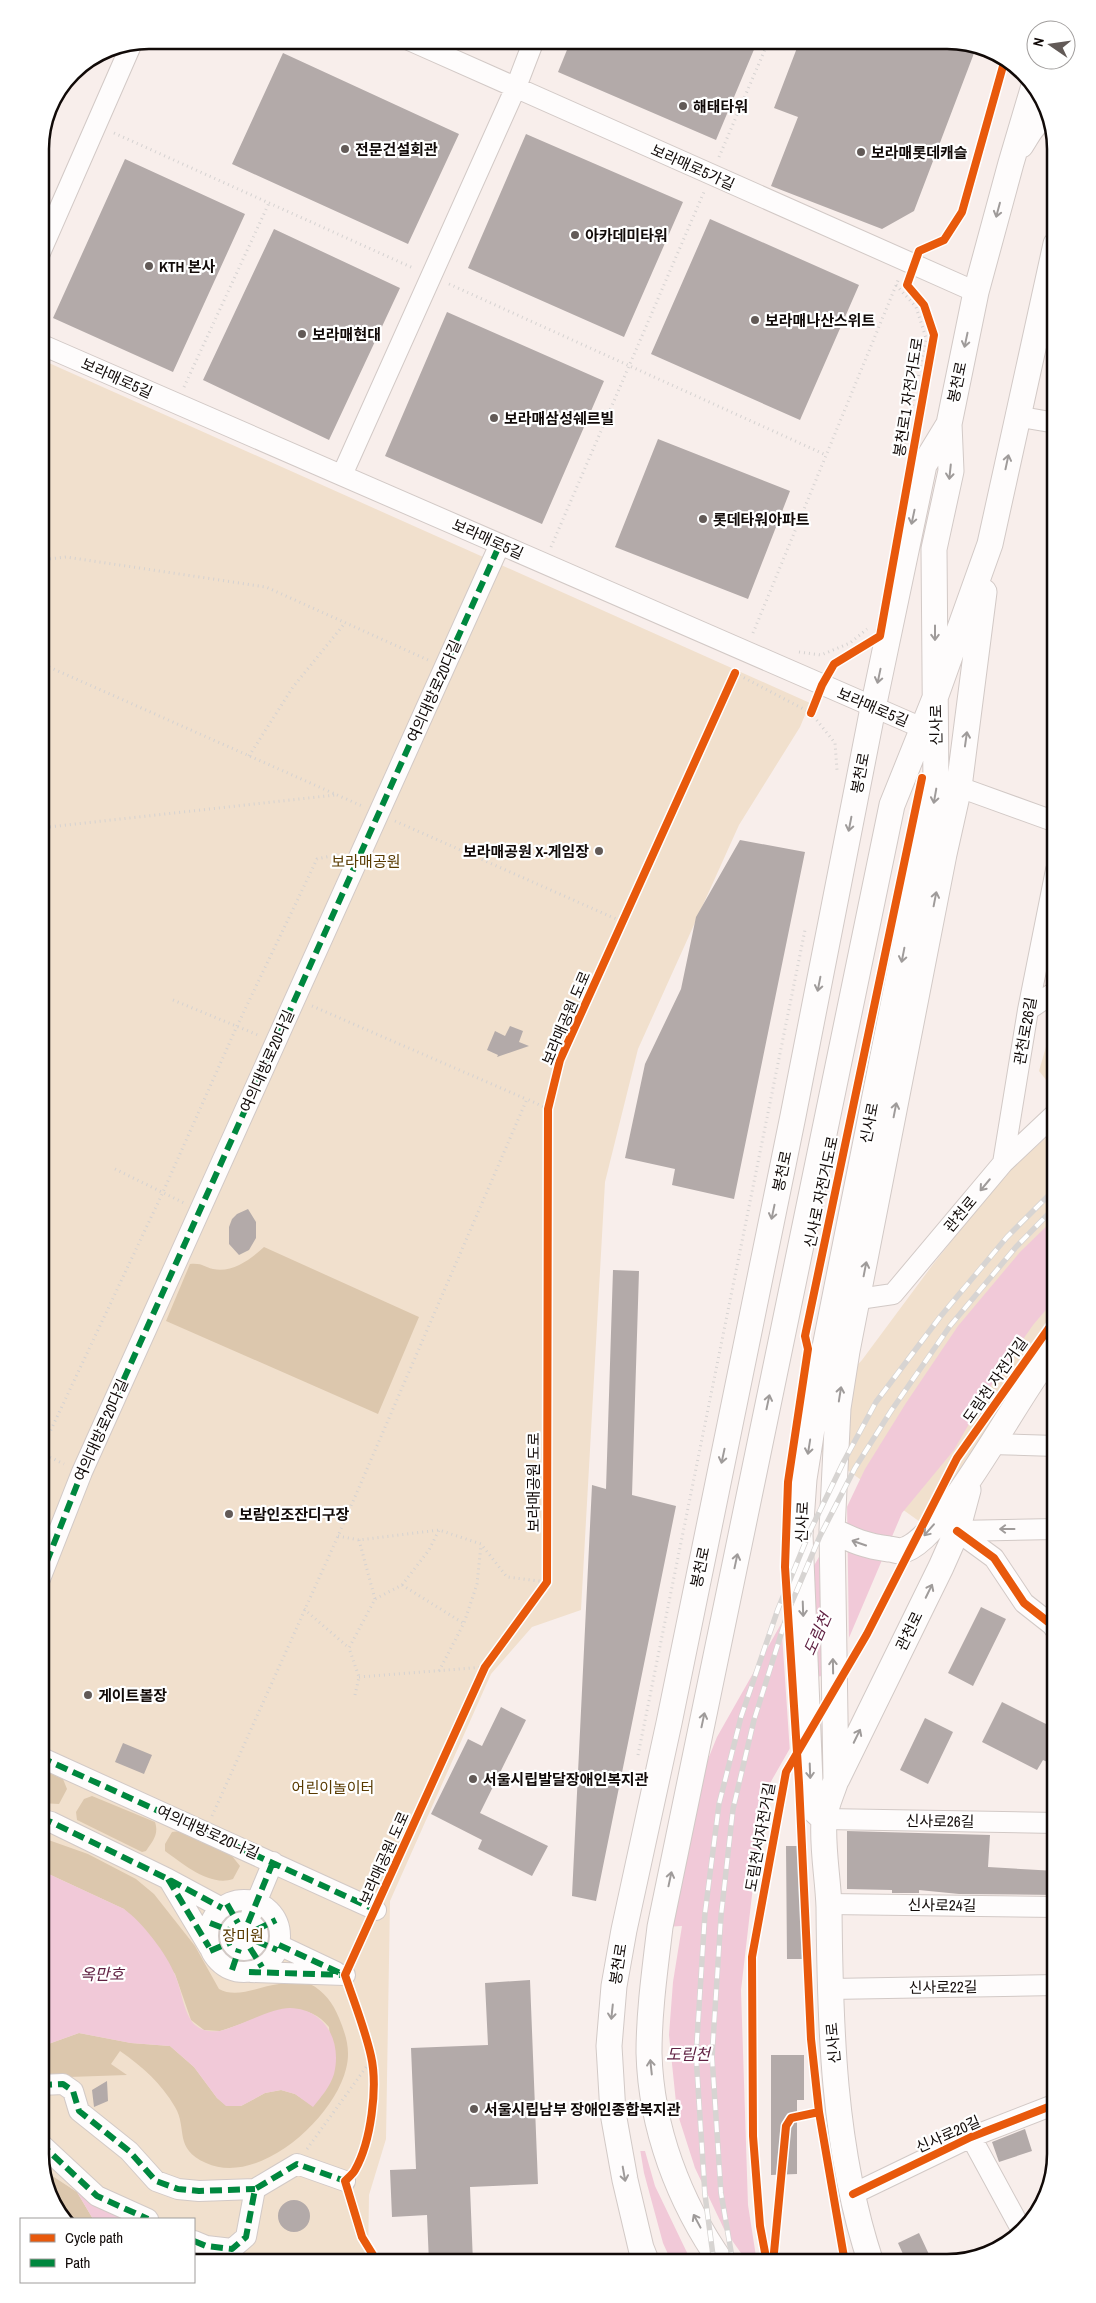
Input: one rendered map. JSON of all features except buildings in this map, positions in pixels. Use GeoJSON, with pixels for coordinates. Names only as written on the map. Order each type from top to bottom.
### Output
{"type":"FeatureCollection","features":[{"type":"Feature","properties":{"kind":"main road","name":"봉천로"},"geometry":{"type":"LineString","coordinates":[[643,2254],[625,2180],[613,2113],[608,2046],[614,1986],[624,1930],[793,1116],[873,708],[924,465],[949,424],[976,292],[1031,94]]}},
{"type":"Feature","properties":{"kind":"main road"},"geometry":{"type":"LineString","coordinates":[[1011,162],[1034,124],[1043,118]]}},
{"type":"Feature","properties":{"kind":"main road"},"geometry":{"type":"LineString","coordinates":[[715,2254],[708,2244],[683,2196],[663,2146],[653,2096],[649,2054],[650,2012],[660,1927],[892,806],[929,732],[935,698],[990,544],[1016,416],[1047,283]]}},
{"type":"Feature","properties":{"kind":"main road","name":"신사로"},"geometry":{"type":"LineString","coordinates":[[935,698],[934,549],[951,470],[949,424]]}},
{"type":"Feature","properties":{"kind":"main road","name":"신사로"},"geometry":{"type":"LineString","coordinates":[[818,1813],[836,1780],[834,1750],[832,1530],[838,1408],[836,1349],[859,1299],[944,854],[959,787],[990,544]]}},
{"type":"Feature","properties":{"kind":"main road","name":"신사로"},"geometry":{"type":"LineString","coordinates":[[869,2254],[853,2194],[841,2126],[830,1989],[829,1904],[818,1813],[800,1535],[804,1478],[836,1349],[936,790],[929,732]]}},
{"type":"Feature","properties":{"kind":"main road","name":"관천로"},"geometry":{"type":"LineString","coordinates":[[832,1530],[856,1543],[874,1548],[899,1551],[920,1541],[971,1478],[1047,1358]]}},
{"type":"Feature","properties":{"kind":"main road","name":"관천로"},"geometry":{"type":"LineString","coordinates":[[836,1780],[941,1567],[956,1531],[971,1478]]}},
{"type":"Feature","properties":{"kind":"street","name":"보라매로5가길"},"geometry":{"type":"LineString","coordinates":[[429,49],[976,292]]}},
{"type":"Feature","properties":{"kind":"street"},"geometry":{"type":"LineString","coordinates":[[342,476],[516,88],[531,49]]}},
{"type":"Feature","properties":{"kind":"street"},"geometry":{"type":"LineString","coordinates":[[49,232],[128,51]]}},
{"type":"Feature","properties":{"kind":"street","name":"보라매로5길"},"geometry":{"type":"LineString","coordinates":[[49,348],[929,732]]}},
{"type":"Feature","properties":{"kind":"street"},"geometry":{"type":"LineString","coordinates":[[1016,416],[1047,421]]}},
{"type":"Feature","properties":{"kind":"street","name":"여의대방로20다길"},"geometry":{"type":"LineString","coordinates":[[49,1556],[82,1472],[500,544]]}},
{"type":"Feature","properties":{"kind":"street"},"geometry":{"type":"LineString","coordinates":[[959,787],[1047,819]]}},
{"type":"Feature","properties":{"kind":"street","name":"관천로26길"},"geometry":{"type":"LineString","coordinates":[[1003,1163],[1028,1010],[1047,915]]}},
{"type":"Feature","properties":{"kind":"street"},"geometry":{"type":"LineString","coordinates":[[1028,1010],[1047,997]]}},
{"type":"Feature","properties":{"kind":"street","name":"관천로"},"geometry":{"type":"LineString","coordinates":[[859,1299],[893,1294],[1003,1163],[1047,1121]]}},
{"type":"Feature","properties":{"kind":"street"},"geometry":{"type":"LineString","coordinates":[[992,1444],[1047,1446]]}},
{"type":"Feature","properties":{"kind":"street"},"geometry":{"type":"LineString","coordinates":[[956,1531],[1047,1529]]}},
{"type":"Feature","properties":{"kind":"street"},"geometry":{"type":"LineString","coordinates":[[956,1531],[994,1558],[1024,1603],[1047,1621]]}},
{"type":"Feature","properties":{"kind":"street","name":"여의대방로20나길"},"geometry":{"type":"LineString","coordinates":[[49,1761],[206,1830],[376,1910]]}},
{"type":"Feature","properties":{"kind":"street","name":"신사로26길"},"geometry":{"type":"LineString","coordinates":[[818,1813],[1047,1822]]}},
{"type":"Feature","properties":{"kind":"street"},"geometry":{"type":"LineString","coordinates":[[49,1821],[168,1879],[220,1911],[244,1936],[278,1947],[345,1976],[247,1970],[222,1965],[210,1949],[168,1879]]}},
{"type":"Feature","properties":{"kind":"street"},"geometry":{"type":"LineString","coordinates":[[247,1970],[244,1936],[273,1862]]}},
{"type":"Feature","properties":{"kind":"street"},"geometry":{"type":"LineString","coordinates":[[210,1949],[208,1935],[220,1911],[246,1900],[256,1902],[271,1912],[276,1920],[280,1936],[278,1947],[268,1963],[247,1970]]}},
{"type":"Feature","properties":{"kind":"street","name":"신사로24길"},"geometry":{"type":"LineString","coordinates":[[829,1904],[1047,1907]]}},
{"type":"Feature","properties":{"kind":"street"},"geometry":{"type":"LineString","coordinates":[[210,1949],[244,1936],[276,1920]]}},
{"type":"Feature","properties":{"kind":"street"},"geometry":{"type":"LineString","coordinates":[[244,1936],[247,1970]]}},
{"type":"Feature","properties":{"kind":"street","name":"신사로22길"},"geometry":{"type":"LineString","coordinates":[[830,1989],[1047,1985]]}},
{"type":"Feature","properties":{"kind":"street"},"geometry":{"type":"LineString","coordinates":[[49,2085],[63,2084],[73,2092],[79,2111],[129,2150],[156,2181],[178,2189],[199,2191],[256,2189],[297,2164],[345,2181]]}},
{"type":"Feature","properties":{"kind":"street","name":"신사로20길"},"geometry":{"type":"LineString","coordinates":[[853,2194],[971,2137],[1047,2107]]}},
{"type":"Feature","properties":{"kind":"street","name":"신사로20길"},"geometry":{"type":"LineString","coordinates":[[971,2137],[1019,2224]]}},
{"type":"Feature","properties":{"kind":"street"},"geometry":{"type":"LineString","coordinates":[[49,2152],[97,2196],[146,2218]]}},
{"type":"Feature","properties":{"kind":"street"},"geometry":{"type":"LineString","coordinates":[[195,2241],[206,2246],[232,2249],[246,2237],[256,2189]]}},
{"type":"Feature","properties":{"kind":"path"},"geometry":{"type":"LineString","coordinates":[[544,564],[765,49]]}},
{"type":"Feature","properties":{"kind":"path"},"geometry":{"type":"LineString","coordinates":[[96,125],[826,455]]}},
{"type":"Feature","properties":{"kind":"path"},"geometry":{"type":"LineString","coordinates":[[176,403],[269,203]]}},
{"type":"Feature","properties":{"kind":"path"},"geometry":{"type":"LineString","coordinates":[[760,638],[752,634],[896,285],[910,263]]}},
{"type":"Feature","properties":{"kind":"path"},"geometry":{"type":"LineString","coordinates":[[896,285],[916,307],[926,338],[902,463]]}},
{"type":"Feature","properties":{"kind":"path"},"geometry":{"type":"LineString","coordinates":[[49,559],[66,557],[266,587],[444,668]]}},
{"type":"Feature","properties":{"kind":"path"},"geometry":{"type":"LineString","coordinates":[[249,756],[293,687],[345,623]]}},
{"type":"Feature","properties":{"kind":"path"},"geometry":{"type":"LineString","coordinates":[[791,651],[821,655],[850,643],[871,626]]}},
{"type":"Feature","properties":{"kind":"path"},"geometry":{"type":"LineString","coordinates":[[49,667],[623,922]]}},
{"type":"Feature","properties":{"kind":"path"},"geometry":{"type":"LineString","coordinates":[[732,682],[736,673],[811,713],[835,743],[837,773]]}},
{"type":"Feature","properties":{"kind":"path"},"geometry":{"type":"LineString","coordinates":[[811,713],[822,685]]}},
{"type":"Feature","properties":{"kind":"path"},"geometry":{"type":"LineString","coordinates":[[49,827],[335,795]]}},
{"type":"Feature","properties":{"kind":"path"},"geometry":{"type":"LineString","coordinates":[[49,1434],[163,1192],[236,1026],[317,858],[362,850]]}},
{"type":"Feature","properties":{"kind":"path"},"geometry":{"type":"LineString","coordinates":[[619,930],[627,913]]}},
{"type":"Feature","properties":{"kind":"path"},"geometry":{"type":"LineString","coordinates":[[636,1764],[805,929]]}},
{"type":"Feature","properties":{"kind":"path"},"geometry":{"type":"LineString","coordinates":[[295,999],[548,1109]]}},
{"type":"Feature","properties":{"kind":"path"},"geometry":{"type":"LineString","coordinates":[[173,1000],[276,1042]]}},
{"type":"Feature","properties":{"kind":"path"},"geometry":{"type":"LineString","coordinates":[[206,1830],[338,1536],[526,1099]]}},
{"type":"Feature","properties":{"kind":"path"},"geometry":{"type":"LineString","coordinates":[[548,1118],[551,1099]]}},
{"type":"Feature","properties":{"kind":"path"},"geometry":{"type":"LineString","coordinates":[[115,1169],[200,1210]]}},
{"type":"Feature","properties":{"kind":"path"},"geometry":{"type":"LineString","coordinates":[[49,1457],[82,1472]]}},
{"type":"Feature","properties":{"kind":"path"},"geometry":{"type":"LineString","coordinates":[[338,1536],[359,1540],[439,1530],[482,1544],[507,1577],[546,1582]]}},
{"type":"Feature","properties":{"kind":"path"},"geometry":{"type":"LineString","coordinates":[[349,1648],[375,1599],[402,1585],[429,1550],[439,1530]]}},
{"type":"Feature","properties":{"kind":"path"},"geometry":{"type":"LineString","coordinates":[[359,1540],[375,1599]]}},
{"type":"Feature","properties":{"kind":"path"},"geometry":{"type":"LineString","coordinates":[[438,1671],[464,1624],[477,1584],[482,1544]]}},
{"type":"Feature","properties":{"kind":"path"},"geometry":{"type":"LineString","coordinates":[[541,1590],[546,1582],[547,1572]]}},
{"type":"Feature","properties":{"kind":"path"},"geometry":{"type":"LineString","coordinates":[[402,1585],[464,1624]]}},
{"type":"Feature","properties":{"kind":"path"},"geometry":{"type":"LineString","coordinates":[[304,1609],[349,1648],[359,1677],[355,1695]]}},
{"type":"Feature","properties":{"kind":"path"},"geometry":{"type":"LineString","coordinates":[[481,1676],[490,1659]]}},
{"type":"Feature","properties":{"kind":"path"},"geometry":{"type":"LineString","coordinates":[[359,1677],[485,1667]]}},
{"type":"Feature","properties":{"kind":"path"},"geometry":{"type":"LineString","coordinates":[[370,2050],[373,2077]]}},
{"type":"Feature","properties":{"kind":"path"},"geometry":{"type":"LineString","coordinates":[[297,2164],[372,2059]]}},
{"type":"Feature","properties":{"kind":"green space","name":"보라매공원"},"geometry":{"type":"Polygon","coordinates":[[[49,363],[810,703],[800,727],[739,825],[638,1049],[605,1182],[581,1610],[532,1627],[491,1674],[390,1901],[386,2139],[369,2195],[368,2254],[195,2254],[195,2218],[92,2218],[77,2192],[51,2175],[49,2154],[49,363]]]}},
{"type":"Feature","properties":{"kind":"green space"},"geometry":{"type":"Polygon","coordinates":[[[1047,1043],[1047,1081],[1039,1071],[1047,1043]]]}},
{"type":"Feature","properties":{"kind":"green space"},"geometry":{"type":"Polygon","coordinates":[[[1047,1137],[1047,1353],[944,1539],[815,1447],[828,1397],[862,1360],[934,1263],[1006,1173],[1047,1137]]]}},
{"type":"Feature","properties":{"kind":"shaded area"},"geometry":{"type":"Polygon","coordinates":[[[264,1247],[419,1317],[378,1414],[166,1321],[190,1264],[220,1270],[228,1269],[241,1264],[264,1247]]]}},
{"type":"Feature","properties":{"kind":"shaded area"},"geometry":{"type":"Polygon","coordinates":[[[49,1773],[63,1779],[67,1789],[59,1804],[49,1803],[49,1773]]]}},
{"type":"Feature","properties":{"kind":"shaded area"},"geometry":{"type":"Polygon","coordinates":[[[92,1796],[155,1822],[156,1834],[146,1851],[142,1852],[77,1820],[76,1812],[84,1799],[92,1796]]]}},
{"type":"Feature","properties":{"kind":"shaded area"},"geometry":{"type":"Polygon","coordinates":[[[180,1831],[232,1856],[240,1866],[233,1879],[224,1881],[206,1877],[188,1868],[165,1851],[165,1844],[172,1832],[180,1831]]]}},
{"type":"Feature","properties":{"kind":"shaded area"},"geometry":{"type":"Polygon","coordinates":[[[49,1840],[88,1854],[136,1879],[154,1894],[195,1946],[219,1989],[233,1993],[279,1984],[310,1984],[320,1990],[331,2002],[342,2024],[348,2049],[346,2069],[339,2088],[327,2108],[310,2127],[270,2157],[249,2165],[227,2168],[206,2163],[196,2157],[185,2144],[179,2115],[164,2090],[144,2069],[120,2051],[111,2064],[127,2075],[49,2078],[49,2044],[79,2033],[131,2043],[170,2046],[194,2067],[217,2098],[227,2106],[241,2106],[265,2093],[281,2090],[295,2094],[313,2106],[327,2086],[333,2070],[329,2027],[317,2016],[305,2011],[291,2010],[262,2016],[220,2031],[204,2030],[191,2020],[175,1974],[124,1909],[49,1874],[49,1840]]]}},
{"type":"Feature","properties":{"kind":"shaded area"},"geometry":{"type":"Polygon","coordinates":[[[51,2175],[77,2192],[92,2218],[72,2218],[56,2193],[51,2175]]]}},
{"type":"Feature","properties":{"kind":"water","name":"도림천"},"geometry":{"type":"Polygon","coordinates":[[[1047,1226],[1047,1309],[1033,1325],[992,1384],[954,1450],[902,1513],[837,1666],[769,1785],[752,1895],[741,1990],[748,2205],[756,2254],[668,2254],[663,2243],[644,2173],[634,2113],[686,1814],[717,1737],[845,1511],[865,1469],[906,1403],[958,1326],[1020,1252],[1047,1226]]]}},
{"type":"Feature","properties":{"kind":"water","name":"옥만호"},"geometry":{"type":"Polygon","coordinates":[[[49,1874],[124,1909],[138,1922],[166,1958],[177,1981],[188,2014],[195,2025],[201,2029],[220,2031],[274,2011],[290,2008],[303,2010],[313,2014],[328,2029],[336,2050],[336,2062],[330,2083],[313,2107],[295,2094],[281,2090],[265,2093],[241,2106],[226,2106],[217,2098],[194,2067],[170,2046],[131,2043],[79,2033],[49,2044],[49,1874]]]}},
{"type":"Feature","properties":{"kind":"water"},"geometry":{"type":"Polygon","coordinates":[[[77,2192],[122,2218],[92,2218],[77,2192]]]}},
{"type":"Feature","properties":{"kind":"pier"},"geometry":{"type":"Polygon","coordinates":[[[847,1500],[849,1645],[839,1667],[790,1753],[781,1619],[807,1572],[815,1677],[822,1676],[819,1551],[847,1500]]]}},
{"type":"Feature","properties":{"kind":"pier"},"geometry":{"type":"Polygon","coordinates":[[[682,1926],[673,1982],[669,2035],[677,2112],[695,2168],[724,2229],[742,2254],[688,2254],[655,2186],[645,2151],[638,2151],[631,2113],[629,2050],[634,1989],[646,1928],[682,1926]]]}},
{"type":"Feature","properties":{"kind":"railway"},"geometry":{"type":"LineString","coordinates":[[713,2254],[705,2195],[696,2055],[705,1913],[719,1804],[741,1717],[778,1609],[810,1531],[844,1461],[876,1402],[940,1317],[1007,1237],[1047,1197]]}},
{"type":"Feature","properties":{"kind":"railway"},"geometry":{"type":"LineString","coordinates":[[731,2254],[721,2193],[712,2057],[721,1916],[733,1809],[754,1720],[789,1609],[820,1536],[855,1468],[891,1411],[950,1326],[1016,1247],[1047,1215]]}},
{"type":"Feature","properties":{"kind":"marked path"},"geometry":{"type":"LineString","coordinates":[[49,1556],[82,1472],[500,544]]}},
{"type":"Feature","properties":{"kind":"marked path"},"geometry":{"type":"LineString","coordinates":[[49,1761],[376,1910]]}},
{"type":"Feature","properties":{"kind":"marked path"},"geometry":{"type":"LineString","coordinates":[[49,1821],[168,1879],[222,1908]]}},
{"type":"Feature","properties":{"kind":"marked path"},"geometry":{"type":"LineString","coordinates":[[248,1923],[273,1862]]}},
{"type":"Feature","properties":{"kind":"marked path"},"geometry":{"type":"LineString","coordinates":[[168,1879],[209,1947]]}},
{"type":"Feature","properties":{"kind":"marked path"},"geometry":{"type":"LineString","coordinates":[[227,1904],[238,1923]]}},
{"type":"Feature","properties":{"kind":"marked path"},"geometry":{"type":"LineString","coordinates":[[256,1930],[276,1920]]}},
{"type":"Feature","properties":{"kind":"marked path"},"geometry":{"type":"LineString","coordinates":[[210,1923],[231,1931]]}},
{"type":"Feature","properties":{"kind":"marked path"},"geometry":{"type":"LineString","coordinates":[[256,1941],[277,1950]]}},
{"type":"Feature","properties":{"kind":"marked path"},"geometry":{"type":"LineString","coordinates":[[210,1951],[231,1942]]}},
{"type":"Feature","properties":{"kind":"marked path"},"geometry":{"type":"LineString","coordinates":[[279,1945],[340,1973]]}},
{"type":"Feature","properties":{"kind":"marked path"},"geometry":{"type":"LineString","coordinates":[[250,1948],[262,1967]]}},
{"type":"Feature","properties":{"kind":"marked path"},"geometry":{"type":"LineString","coordinates":[[232,1970],[239,1949]]}},
{"type":"Feature","properties":{"kind":"marked path"},"geometry":{"type":"LineString","coordinates":[[249,1972],[345,1975]]}},
{"type":"Feature","properties":{"kind":"marked path"},"geometry":{"type":"LineString","coordinates":[[49,2085],[63,2084],[73,2091],[79,2111],[129,2151],[156,2181],[178,2189],[199,2191],[255,2189]]}},
{"type":"Feature","properties":{"kind":"marked path"},"geometry":{"type":"LineString","coordinates":[[49,2151],[97,2196],[146,2218]]}},
{"type":"Feature","properties":{"kind":"marked path"},"geometry":{"type":"LineString","coordinates":[[195,2241],[206,2246],[232,2249],[246,2237],[255,2189],[297,2164],[345,2181]]}},
{"type":"Feature","properties":{"kind":"cycle path","name":"봉천로1 자전거도로"},"geometry":{"type":"LineString","coordinates":[[811,713],[822,685],[834,664],[880,636],[934,335],[924,305],[907,285],[919,251],[944,240],[962,212],[1003,66]]}},
{"type":"Feature","properties":{"kind":"cycle path","name":"보라매공원 도로"},"geometry":{"type":"LineString","coordinates":[[372,2254],[362,2237],[345,2181],[355,2170],[365,2145],[372,2114],[374,2083],[369,2046],[345,1975],[485,1667],[547,1582],[548,1109],[560,1060],[735,673]]}},
{"type":"Feature","properties":{"kind":"cycle path","name":"신사로 자전거도로"},"geometry":{"type":"LineString","coordinates":[[843,2254],[819,2112],[811,2039],[799,1783],[785,1567],[788,1482],[808,1349],[805,1336],[922,778]]}},
{"type":"Feature","properties":{"kind":"cycle path","name":"도림천 자전거길"},"geometry":{"type":"LineString","coordinates":[[765,2254],[760,2226],[753,2136],[752,1957],[786,1772],[867,1634],[957,1458],[1047,1331]]}},
{"type":"Feature","properties":{"kind":"cycle path"},"geometry":{"type":"LineString","coordinates":[[957,1531],[994,1558],[1024,1603],[1047,1621]]}},
{"type":"Feature","properties":{"kind":"cycle path"},"geometry":{"type":"LineString","coordinates":[[853,2194],[971,2137],[1047,2107]]}},
{"type":"Feature","properties":{"kind":"cycle path"},"geometry":{"type":"LineString","coordinates":[[774,2254],[786,2126],[791,2118],[819,2112]]}},
{"type":"Feature","properties":{"kind":"place","name":"해태타워"},"geometry":{"type":"Point","coordinates":[683,106]}},
{"type":"Feature","properties":{"kind":"place","name":"전문건설회관"},"geometry":{"type":"Point","coordinates":[345,149]}},
{"type":"Feature","properties":{"kind":"place","name":"보라매롯데캐슬"},"geometry":{"type":"Point","coordinates":[861,152]}},
{"type":"Feature","properties":{"kind":"place","name":"아카데미타워"},"geometry":{"type":"Point","coordinates":[575,235]}},
{"type":"Feature","properties":{"kind":"place","name":"KTH 본사"},"geometry":{"type":"Point","coordinates":[149,266]}},
{"type":"Feature","properties":{"kind":"place","name":"보라매나산스위트"},"geometry":{"type":"Point","coordinates":[755,320]}},
{"type":"Feature","properties":{"kind":"place","name":"보라매현대"},"geometry":{"type":"Point","coordinates":[302,334]}},
{"type":"Feature","properties":{"kind":"place","name":"보라매삼성쉐르빌"},"geometry":{"type":"Point","coordinates":[494,418]}},
{"type":"Feature","properties":{"kind":"place","name":"롯데타워아파트"},"geometry":{"type":"Point","coordinates":[703,519]}},
{"type":"Feature","properties":{"kind":"place","name":"보라매공원 X-게임장"},"geometry":{"type":"Point","coordinates":[599,851]}},
{"type":"Feature","properties":{"kind":"place","name":"보람인조잔디구장"},"geometry":{"type":"Point","coordinates":[229,1514]}},
{"type":"Feature","properties":{"kind":"place","name":"게이트볼장"},"geometry":{"type":"Point","coordinates":[88,1695]}},
{"type":"Feature","properties":{"kind":"place","name":"서울시립발달장애인복지관"},"geometry":{"type":"Point","coordinates":[473,1779]}},
{"type":"Feature","properties":{"kind":"place","name":"서울시립남부 장애인종합복지관"},"geometry":{"type":"Point","coordinates":[474,2109]}},
{"type":"Feature","properties":{"kind":"park label","name":"어린이놀이터"},"geometry":{"type":"Point","coordinates":[333,1787]}},
{"type":"Feature","properties":{"kind":"park label","name":"장미원"},"geometry":{"type":"Point","coordinates":[243,1935]}}]}
